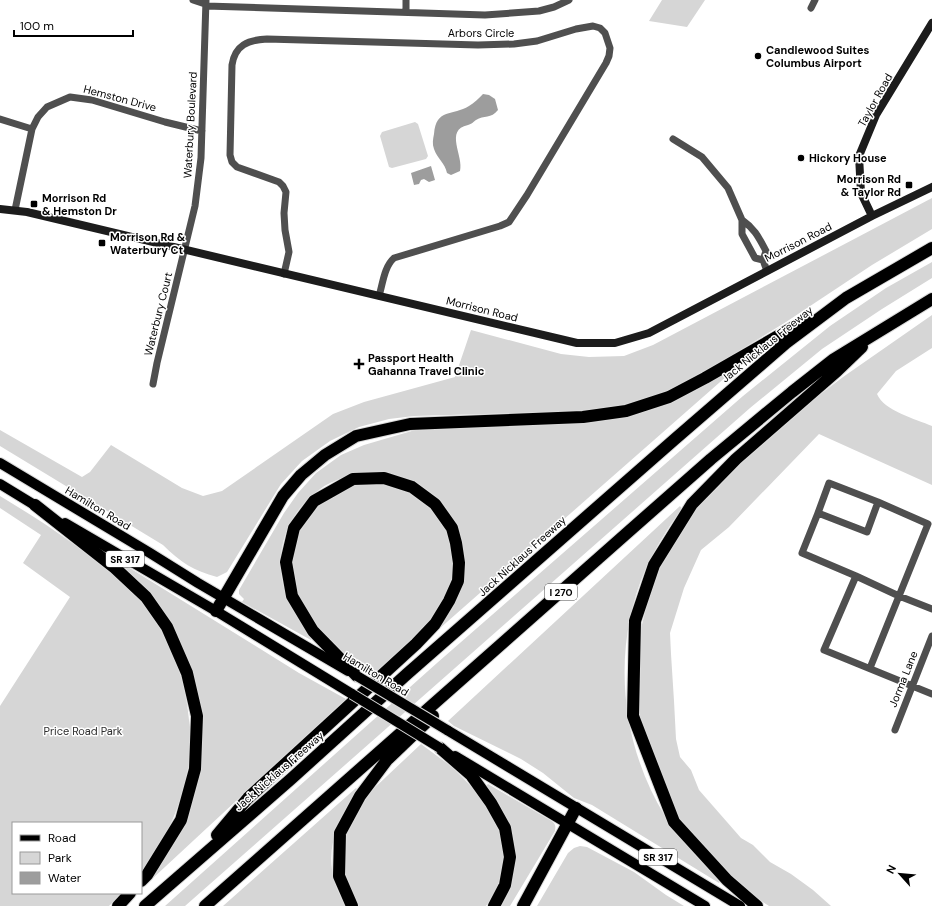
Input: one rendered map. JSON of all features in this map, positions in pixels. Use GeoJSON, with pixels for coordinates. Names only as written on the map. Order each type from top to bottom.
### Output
{"type":"FeatureCollection","features":[{"type":"Feature","properties":{"kind":"highway","name":"Jack Nicklaus Freeway"},"geometry":{"type":"LineString","coordinates":[[145,906],[291,779],[407,674],[675,438],[786,343],[846,298],[932,248]]}},
{"type":"Feature","properties":{"kind":"highway"},"geometry":{"type":"LineString","coordinates":[[216,611],[283,496],[301,475],[325,455],[356,436],[410,424],[582,418],[626,411],[669,397],[846,298]]}},
{"type":"Feature","properties":{"kind":"highway","name":"I 270"},"geometry":{"type":"LineString","coordinates":[[205,906],[711,459],[834,359],[932,299]]}},
{"type":"Feature","properties":{"kind":"highway"},"geometry":{"type":"LineString","coordinates":[[756,906],[727,880],[674,822],[633,716],[635,621],[654,565],[692,504],[736,459],[837,371],[878,332]]}},
{"type":"Feature","properties":{"kind":"highway"},"geometry":{"type":"LineString","coordinates":[[188,868],[248,798],[416,644],[435,624],[449,601],[458,581],[459,563],[452,528],[435,504],[412,487],[384,478],[353,479],[314,501],[294,528],[286,562],[292,596],[313,631],[357,676]]}},
{"type":"Feature","properties":{"kind":"highway"},"geometry":{"type":"LineString","coordinates":[[35,505],[115,568],[146,597],[167,627],[187,672],[197,716],[195,769],[181,820],[142,881]]}},
{"type":"Feature","properties":{"kind":"highway"},"geometry":{"type":"LineString","coordinates":[[352,906],[339,876],[340,834],[360,796],[387,760],[567,586]]}},
{"type":"Feature","properties":{"kind":"highway"},"geometry":{"type":"LineString","coordinates":[[440,748],[471,775],[491,802],[505,828],[510,856],[505,885],[494,906]]}},
{"type":"Feature","properties":{"kind":"highway"},"geometry":{"type":"LineString","coordinates":[[523,906],[576,808]]}},
{"type":"Feature","properties":{"kind":"highway"},"geometry":{"type":"LineString","coordinates":[[118,906],[129,894]]}},
{"type":"Feature","properties":{"kind":"main road","name":"Taylor Road"},"geometry":{"type":"LineString","coordinates":[[872,216],[861,193],[859,156],[876,116],[932,23]]}},
{"type":"Feature","properties":{"kind":"main road","name":"Morrison Road"},"geometry":{"type":"LineString","coordinates":[[0,209],[15,210],[184,249],[577,343],[615,343],[648,333],[872,216],[932,187]]}},
{"type":"Feature","properties":{"kind":"main road","name":"Hamilton Road"},"geometry":{"type":"LineString","coordinates":[[0,463],[740,906]]}},
{"type":"Feature","properties":{"kind":"main road","name":"SR 317"},"geometry":{"type":"LineString","coordinates":[[0,484],[216,611],[440,748],[705,906]]}},
{"type":"Feature","properties":{"kind":"street"},"geometry":{"type":"LineString","coordinates":[[193,0],[206,3],[485,15],[539,11],[553,3],[569,0]]}},
{"type":"Feature","properties":{"kind":"street"},"geometry":{"type":"LineString","coordinates":[[406,0],[406,12]]}},
{"type":"Feature","properties":{"kind":"street"},"geometry":{"type":"LineString","coordinates":[[811,8],[815,0]]}},
{"type":"Feature","properties":{"kind":"street","name":"Waterbury Boulevard"},"geometry":{"type":"LineString","coordinates":[[184,249],[195,206],[201,158],[206,3]]}},
{"type":"Feature","properties":{"kind":"street","name":"Arbors Circle"},"geometry":{"type":"LineString","coordinates":[[284,274],[289,252],[284,213],[286,192],[279,182],[237,167],[232,162],[230,155],[232,65],[235,52],[239,48],[246,43],[267,38],[478,45],[514,44],[537,42],[576,29],[593,26],[600,28],[605,33],[610,48],[609,56],[509,222],[394,258],[389,262],[385,271],[379,296]]}},
{"type":"Feature","properties":{"kind":"street","name":"Hemston Drive"},"geometry":{"type":"LineString","coordinates":[[15,210],[32,129],[38,117],[47,107],[70,97],[92,100],[202,132]]}},
{"type":"Feature","properties":{"kind":"street"},"geometry":{"type":"LineString","coordinates":[[0,119],[32,129]]}},
{"type":"Feature","properties":{"kind":"street"},"geometry":{"type":"LineString","coordinates":[[673,139],[702,157],[728,188],[742,220],[742,234],[755,258],[763,260]]}},
{"type":"Feature","properties":{"kind":"street"},"geometry":{"type":"LineString","coordinates":[[742,220],[756,232],[766,251],[763,260],[767,271]]}},
{"type":"Feature","properties":{"kind":"street","name":"Waterbury Court"},"geometry":{"type":"LineString","coordinates":[[153,384],[184,249]]}},
{"type":"Feature","properties":{"kind":"street"},"geometry":{"type":"LineString","coordinates":[[870,668],[899,596],[928,524],[878,502],[828,483],[802,553],[899,596],[932,609]]}},
{"type":"Feature","properties":{"kind":"street"},"geometry":{"type":"LineString","coordinates":[[818,513],[867,532],[878,502]]}},
{"type":"Feature","properties":{"kind":"street"},"geometry":{"type":"LineString","coordinates":[[856,576],[824,650],[932,694]]}},
{"type":"Feature","properties":{"kind":"street","name":"Jorma Lane"},"geometry":{"type":"LineString","coordinates":[[895,730],[932,636]]}},
{"type":"Feature","properties":{"kind":"green space"},"geometry":{"type":"Polygon","coordinates":[[[662,0],[705,0],[687,27],[649,21],[662,0]]]}},
{"type":"Feature","properties":{"kind":"green space"},"geometry":{"type":"Polygon","coordinates":[[[415,122],[418,124],[428,156],[426,159],[392,168],[389,167],[380,136],[382,132],[415,122]]]}},
{"type":"Feature","properties":{"kind":"green space"},"geometry":{"type":"Polygon","coordinates":[[[932,198],[932,229],[872,265],[786,322],[716,365],[664,393],[625,406],[590,411],[414,416],[389,419],[359,427],[330,441],[302,461],[281,484],[227,572],[217,577],[201,572],[188,565],[163,545],[0,446],[0,430],[82,477],[90,472],[111,445],[182,488],[203,496],[222,491],[333,414],[364,402],[455,377],[471,330],[561,354],[589,357],[624,356],[653,345],[932,198]]]}},
{"type":"Feature","properties":{"kind":"green space"},"geometry":{"type":"Polygon","coordinates":[[[932,262],[932,278],[822,349],[750,408],[185,906],[165,906],[437,663],[743,396],[830,326],[886,288],[932,262]]]}},
{"type":"Feature","properties":{"kind":"green space"},"geometry":{"type":"Polygon","coordinates":[[[932,315],[932,348],[896,371],[877,394],[886,405],[893,410],[932,426],[932,485],[819,434],[729,527],[701,550],[684,588],[670,633],[676,739],[680,757],[691,770],[699,790],[741,838],[753,845],[770,862],[791,874],[813,890],[831,906],[769,906],[743,889],[679,820],[642,731],[637,705],[639,637],[652,583],[664,556],[696,508],[762,442],[843,377],[932,315]]]}},
{"type":"Feature","properties":{"kind":"green space"},"geometry":{"type":"Polygon","coordinates":[[[732,366],[736,368],[439,629],[437,627],[462,569],[441,505],[365,473],[350,475],[323,487],[299,510],[290,523],[284,538],[281,554],[283,586],[291,607],[312,637],[311,640],[242,602],[244,599],[239,594],[239,590],[284,513],[298,493],[316,473],[341,455],[364,445],[422,428],[608,418],[732,366]]]}},
{"type":"Feature","properties":{"kind":"green space"},"geometry":{"type":"Polygon","coordinates":[[[370,482],[399,487],[409,491],[422,499],[433,509],[448,535],[452,550],[453,565],[452,581],[447,595],[440,607],[424,628],[374,675],[352,661],[328,641],[313,625],[299,600],[291,579],[293,544],[297,529],[317,503],[353,484],[370,482]]]}},
{"type":"Feature","properties":{"kind":"green space","name":"Price Road Park"},"geometry":{"type":"Polygon","coordinates":[[[0,496],[48,526],[79,548],[124,584],[150,612],[169,646],[177,664],[182,682],[187,701],[191,738],[189,765],[176,812],[166,834],[142,871],[142,822],[12,822],[12,894],[121,894],[109,906],[0,906],[0,706],[70,597],[23,563],[41,535],[0,508],[0,496]]]}},
{"type":"Feature","properties":{"kind":"green space"},"geometry":{"type":"Polygon","coordinates":[[[680,506],[682,509],[662,537],[646,568],[635,599],[628,630],[625,662],[626,695],[630,727],[638,758],[650,788],[671,825],[705,866],[720,881],[719,883],[592,805],[574,798],[543,773],[521,759],[454,726],[448,721],[680,506]]]}},
{"type":"Feature","properties":{"kind":"green space"},"geometry":{"type":"Polygon","coordinates":[[[120,562],[299,673],[346,699],[152,879],[151,876],[171,845],[201,750],[185,658],[118,565],[120,562]]]}},
{"type":"Feature","properties":{"kind":"green space"},"geometry":{"type":"Polygon","coordinates":[[[421,744],[452,767],[476,792],[494,819],[500,833],[503,848],[501,876],[495,891],[486,906],[357,906],[343,880],[345,831],[369,793],[421,744]]]}},
{"type":"Feature","properties":{"kind":"green space"},"geometry":{"type":"Polygon","coordinates":[[[488,784],[550,820],[555,826],[555,831],[510,906],[498,906],[512,870],[486,786],[488,784]]]}},
{"type":"Feature","properties":{"kind":"green space"},"geometry":{"type":"Polygon","coordinates":[[[356,788],[359,791],[349,804],[342,818],[332,846],[331,861],[333,876],[338,891],[346,906],[223,906],[356,788]]]}},
{"type":"Feature","properties":{"kind":"green space"},"geometry":{"type":"Polygon","coordinates":[[[580,846],[587,847],[634,872],[684,906],[537,906],[568,853],[574,848],[580,846]]]}},
{"type":"Feature","properties":{"kind":"water"},"geometry":{"type":"Polygon","coordinates":[[[483,94],[489,95],[495,99],[498,110],[493,115],[476,120],[461,128],[457,132],[456,144],[461,165],[460,171],[451,175],[447,173],[445,166],[433,147],[435,126],[442,116],[469,106],[483,94]]]}},
{"type":"Feature","properties":{"kind":"water"},"geometry":{"type":"Polygon","coordinates":[[[431,166],[435,180],[429,182],[424,179],[421,180],[419,184],[414,185],[411,173],[431,166]]]}},
{"type":"Feature","properties":{"kind":"place","name":"Candlewood Suites Columbus Airport"},"geometry":{"type":"Point","coordinates":[758,56]}},
{"type":"Feature","properties":{"kind":"place","name":"Hickory House"},"geometry":{"type":"Point","coordinates":[801,158]}},
{"type":"Feature","properties":{"kind":"place","name":"Morrison Rd & Taylor Rd"},"geometry":{"type":"Point","coordinates":[909,185]}},
{"type":"Feature","properties":{"kind":"place","name":"Morrison Rd & Hemston Dr"},"geometry":{"type":"Point","coordinates":[34,204]}},
{"type":"Feature","properties":{"kind":"place","name":"Morrison Rd & Waterbury Ct"},"geometry":{"type":"Point","coordinates":[102,243]}},
{"type":"Feature","properties":{"kind":"place","name":"Passport Health Gahanna Travel Clinic"},"geometry":{"type":"Point","coordinates":[359,364]}}]}
